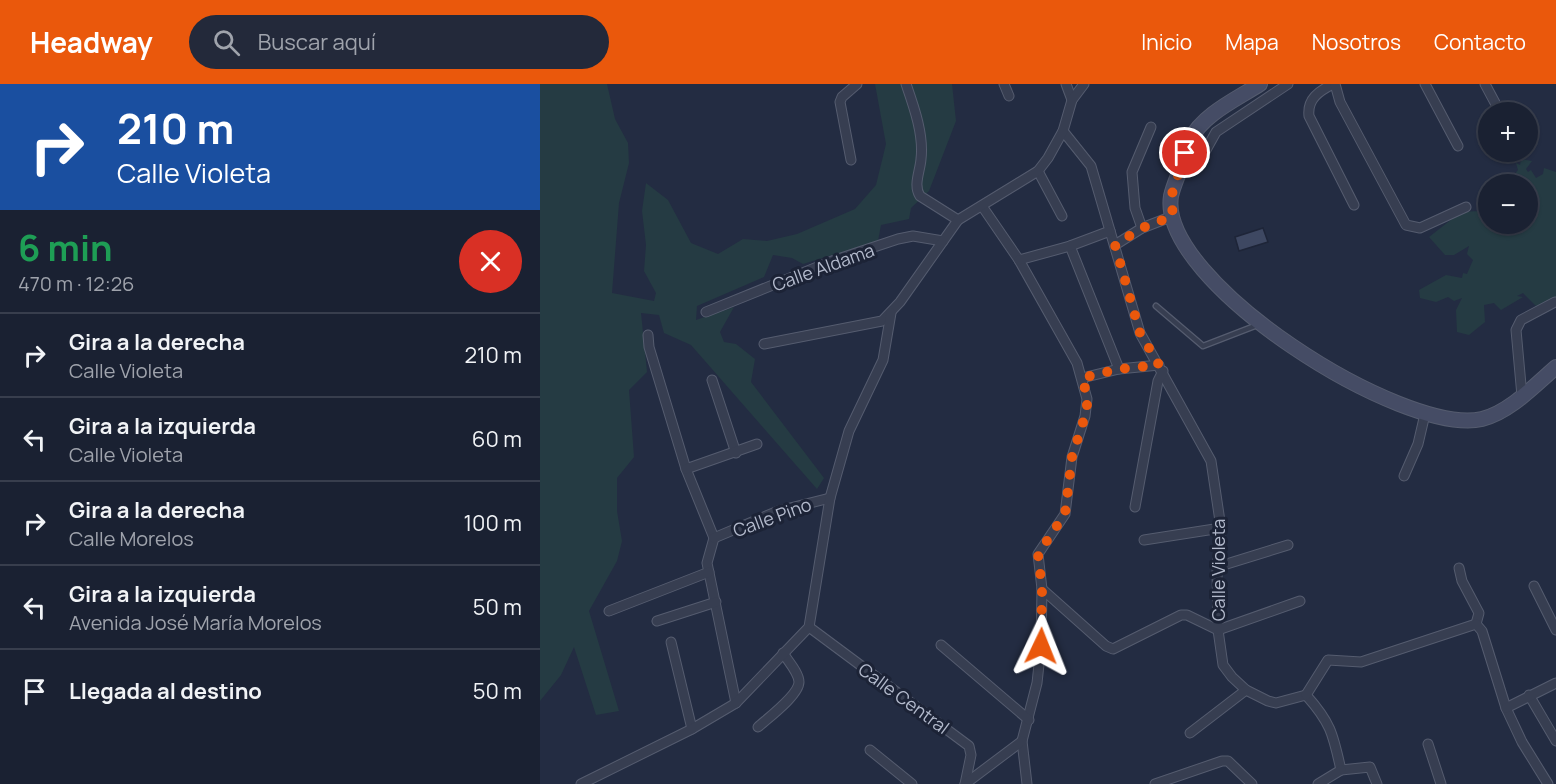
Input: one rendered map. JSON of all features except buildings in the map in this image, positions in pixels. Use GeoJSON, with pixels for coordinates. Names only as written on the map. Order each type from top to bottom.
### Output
{"type":"FeatureCollection","features":[{"type":"Feature","properties":{"kind":"main road"},"geometry":{"type":"LineString","coordinates":[[1260,84],[1205,121],[1190,139],[1171,197],[1178,233],[1191,258],[1262,323],[1307,358],[1379,396],[1425,414],[1443,419],[1483,419],[1501,411],[1556,367]]}},
{"type":"Feature","properties":{"kind":"street"},"geometry":{"type":"LineString","coordinates":[[851,160],[840,102],[842,97],[857,84]]}},
{"type":"Feature","properties":{"kind":"street"},"geometry":{"type":"LineString","coordinates":[[906,84],[920,138],[921,157],[916,191],[920,196],[958,220]]}},
{"type":"Feature","properties":{"kind":"street"},"geometry":{"type":"LineString","coordinates":[[1004,84],[1009,96]]}},
{"type":"Feature","properties":{"kind":"street"},"geometry":{"type":"LineString","coordinates":[[1065,84],[1072,100]]}},
{"type":"Feature","properties":{"kind":"street"},"geometry":{"type":"LineString","coordinates":[[764,344],[819,332],[874,324],[891,314],[958,220],[1038,171],[1063,131],[1072,100],[1083,84]]}},
{"type":"Feature","properties":{"kind":"street"},"geometry":{"type":"LineString","coordinates":[[1202,157],[1216,132],[1255,109],[1288,84]]}},
{"type":"Feature","properties":{"kind":"street"},"geometry":{"type":"LineString","coordinates":[[1354,205],[1308,116],[1308,107],[1314,97],[1334,84],[1340,102],[1406,225],[1420,228],[1466,207]]}},
{"type":"Feature","properties":{"kind":"street"},"geometry":{"type":"LineString","coordinates":[[1425,84],[1458,146]]}},
{"type":"Feature","properties":{"kind":"street"},"geometry":{"type":"LineString","coordinates":[[1485,84],[1495,102]]}},
{"type":"Feature","properties":{"kind":"street"},"geometry":{"type":"LineString","coordinates":[[1142,228],[1136,208],[1132,172],[1151,128]]}},
{"type":"Feature","properties":{"kind":"street","name":"Calle Violeta"},"geometry":{"type":"LineString","coordinates":[[1063,131],[1091,166],[1140,333],[1211,461],[1221,528],[1216,567],[1218,630],[1226,671],[1246,690],[1276,702],[1306,695]]}},
{"type":"Feature","properties":{"kind":"street"},"geometry":{"type":"LineString","coordinates":[[1038,171],[1062,216]]}},
{"type":"Feature","properties":{"kind":"street"},"geometry":{"type":"LineString","coordinates":[[982,206],[1019,260],[1077,363],[1088,399],[1072,457],[1065,514],[1038,554],[1042,589],[1041,646],[1029,720],[1022,741],[1027,784]]}},
{"type":"Feature","properties":{"kind":"street"},"geometry":{"type":"LineString","coordinates":[[1115,245],[1142,228],[1173,216]]}},
{"type":"Feature","properties":{"kind":"street"},"geometry":{"type":"LineString","coordinates":[[1019,260],[1070,246],[1110,231]]}},
{"type":"Feature","properties":{"kind":"street","name":"Calle Aldama"},"geometry":{"type":"LineString","coordinates":[[706,312],[832,261],[897,239],[913,236],[943,241]]}},
{"type":"Feature","properties":{"kind":"street"},"geometry":{"type":"LineString","coordinates":[[1070,246],[1119,369]]}},
{"type":"Feature","properties":{"kind":"street"},"geometry":{"type":"LineString","coordinates":[[1522,396],[1516,330],[1521,320],[1555,302]]}},
{"type":"Feature","properties":{"kind":"street"},"geometry":{"type":"LineString","coordinates":[[581,784],[692,729],[736,703],[809,627],[830,498],[849,431],[883,360],[891,314]]}},
{"type":"Feature","properties":{"kind":"street"},"geometry":{"type":"LineString","coordinates":[[648,335],[649,347],[686,469],[714,538],[706,563],[736,703]]}},
{"type":"Feature","properties":{"kind":"street"},"geometry":{"type":"LineString","coordinates":[[1082,378],[1119,369],[1161,368],[1135,507]]}},
{"type":"Feature","properties":{"kind":"street"},"geometry":{"type":"LineString","coordinates":[[712,380],[736,453]]}},
{"type":"Feature","properties":{"kind":"street"},"geometry":{"type":"LineString","coordinates":[[1404,476],[1418,444],[1425,414]]}},
{"type":"Feature","properties":{"kind":"street"},"geometry":{"type":"LineString","coordinates":[[686,469],[757,444]]}},
{"type":"Feature","properties":{"kind":"street","name":"Calle Pino"},"geometry":{"type":"LineString","coordinates":[[714,538],[778,510],[830,498]]}},
{"type":"Feature","properties":{"kind":"street"},"geometry":{"type":"LineString","coordinates":[[1144,540],[1221,528]]}},
{"type":"Feature","properties":{"kind":"street"},"geometry":{"type":"LineString","coordinates":[[1216,567],[1288,545]]}},
{"type":"Feature","properties":{"kind":"street"},"geometry":{"type":"LineString","coordinates":[[1459,568],[1462,581],[1479,613],[1476,624]]}},
{"type":"Feature","properties":{"kind":"street"},"geometry":{"type":"LineString","coordinates":[[609,611],[709,572]]}},
{"type":"Feature","properties":{"kind":"street"},"geometry":{"type":"LineString","coordinates":[[1534,586],[1556,630]]}},
{"type":"Feature","properties":{"kind":"street"},"geometry":{"type":"LineString","coordinates":[[1042,589],[1106,646],[1113,649],[1181,615],[1187,615],[1218,630],[1300,601]]}},
{"type":"Feature","properties":{"kind":"street"},"geometry":{"type":"LineString","coordinates":[[657,621],[716,602]]}},
{"type":"Feature","properties":{"kind":"street"},"geometry":{"type":"LineString","coordinates":[[1341,770],[1333,731],[1326,717],[1306,695],[1328,660],[1361,662],[1476,624]]}},
{"type":"Feature","properties":{"kind":"street"},"geometry":{"type":"LineString","coordinates":[[1476,624],[1482,631],[1506,708],[1522,742],[1548,784]]}},
{"type":"Feature","properties":{"kind":"street","name":"Calle Central"},"geometry":{"type":"LineString","coordinates":[[809,627],[969,746],[970,755],[965,784]]}},
{"type":"Feature","properties":{"kind":"street"},"geometry":{"type":"LineString","coordinates":[[671,642],[692,729]]}},
{"type":"Feature","properties":{"kind":"street"},"geometry":{"type":"LineString","coordinates":[[941,645],[1029,720]]}},
{"type":"Feature","properties":{"kind":"street"},"geometry":{"type":"LineString","coordinates":[[758,727],[796,692],[799,682],[797,676],[783,653]]}},
{"type":"Feature","properties":{"kind":"street"},"geometry":{"type":"LineString","coordinates":[[1506,708],[1556,683]]}},
{"type":"Feature","properties":{"kind":"street"},"geometry":{"type":"LineString","coordinates":[[1190,733],[1246,690]]}},
{"type":"Feature","properties":{"kind":"street"},"geometry":{"type":"LineString","coordinates":[[1529,695],[1556,741]]}},
{"type":"Feature","properties":{"kind":"street"},"geometry":{"type":"LineString","coordinates":[[965,784],[1022,741]]}},
{"type":"Feature","properties":{"kind":"street"},"geometry":{"type":"LineString","coordinates":[[1428,744],[1442,784]]}},
{"type":"Feature","properties":{"kind":"street"},"geometry":{"type":"LineString","coordinates":[[870,750],[912,784]]}},
{"type":"Feature","properties":{"kind":"street"},"geometry":{"type":"LineString","coordinates":[[1155,784],[1222,761],[1228,761],[1252,784]]}},
{"type":"Feature","properties":{"kind":"street"},"geometry":{"type":"LineString","coordinates":[[1318,784],[1341,770],[1366,765],[1370,767],[1377,784]]}},
{"type":"Feature","properties":{"kind":"lane"},"geometry":{"type":"LineString","coordinates":[[1156,306],[1203,346],[1262,323]]}},
{"type":"Feature","properties":{"kind":"shaded area"},"geometry":{"type":"Polygon","coordinates":[[[540,84],[607,84],[615,119],[628,143],[629,163],[619,203],[612,293],[654,301],[656,293],[644,271],[646,245],[642,211],[646,183],[668,200],[691,243],[718,254],[743,239],[767,241],[797,234],[855,209],[876,185],[886,144],[875,84],[952,84],[956,121],[929,191],[911,208],[909,219],[881,225],[878,241],[803,264],[792,258],[773,255],[764,277],[697,306],[696,320],[734,307],[720,332],[724,342],[736,344],[755,359],[751,382],[824,478],[817,489],[691,345],[664,333],[659,315],[641,313],[647,372],[629,390],[634,457],[617,478],[617,511],[622,541],[617,561],[589,611],[619,711],[596,715],[574,647],[561,675],[540,701],[540,84]]]}},
{"type":"Feature","properties":{"kind":"shaded area"},"geometry":{"type":"Polygon","coordinates":[[[1520,162],[1531,162],[1526,169],[1528,172],[1531,170],[1534,174],[1515,174],[1518,170],[1516,163],[1520,165],[1520,162]]]}},
{"type":"Feature","properties":{"kind":"shaded area"},"geometry":{"type":"Polygon","coordinates":[[[1544,168],[1556,172],[1556,297],[1536,306],[1523,293],[1517,296],[1523,297],[1501,310],[1494,303],[1484,305],[1485,322],[1469,335],[1457,332],[1456,310],[1462,298],[1454,301],[1448,297],[1436,302],[1420,298],[1419,290],[1446,275],[1462,278],[1463,273],[1467,274],[1473,260],[1467,254],[1469,246],[1454,255],[1445,255],[1429,237],[1461,212],[1478,211],[1478,234],[1538,234],[1538,177],[1543,174],[1544,168]]]}},
{"type":"Feature","properties":{"kind":"route"},"geometry":{"type":"LineString","coordinates":[[1041,646],[1042,589],[1038,554],[1065,514],[1070,495],[1072,457],[1088,399],[1082,378],[1119,369],[1159,365],[1140,333],[1115,245],[1142,228],[1173,216],[1171,197],[1185,153]]}}]}
